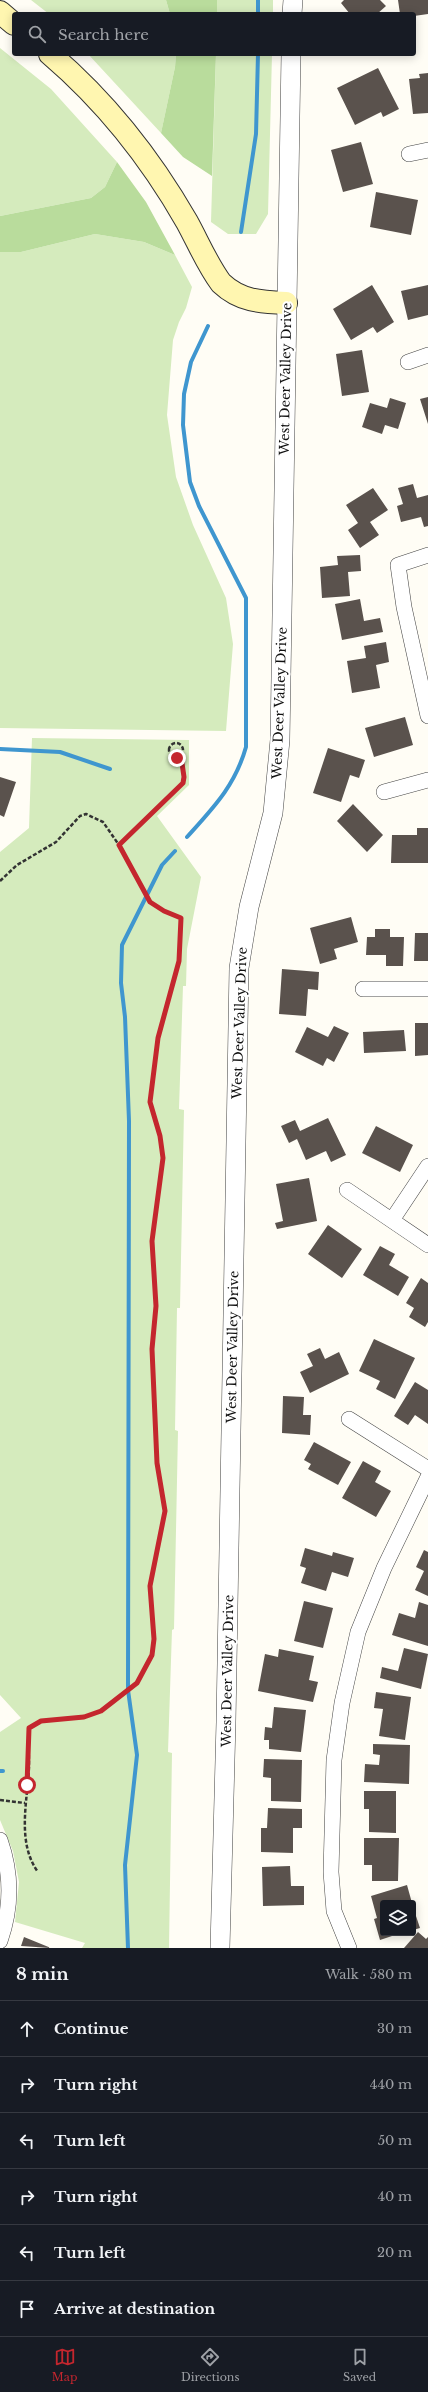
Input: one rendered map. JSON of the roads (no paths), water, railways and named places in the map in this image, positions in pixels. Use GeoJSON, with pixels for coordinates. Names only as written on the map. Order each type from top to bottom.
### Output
{"type":"FeatureCollection","features":[{"type":"Feature","properties":{"kind":"main road"},"geometry":{"type":"LineString","coordinates":[[0,12],[12,22]]}},
{"type":"Feature","properties":{"kind":"main road"},"geometry":{"type":"LineString","coordinates":[[52,56],[114,117],[138,148],[186,221],[220,283],[229,291],[246,300],[286,303]]}},
{"type":"Feature","properties":{"kind":"street"},"geometry":{"type":"LineString","coordinates":[[292,12],[293,0]]}},
{"type":"Feature","properties":{"kind":"street","name":"West Deer Valley Drive"},"geometry":{"type":"LineString","coordinates":[[220,1948],[226,1722],[239,968],[242,937],[268,836],[278,781],[280,740],[291,56]]}},
{"type":"Feature","properties":{"kind":"street"},"geometry":{"type":"LineString","coordinates":[[409,154],[428,150]]}},
{"type":"Feature","properties":{"kind":"street"},"geometry":{"type":"LineString","coordinates":[[408,362],[428,355]]}},
{"type":"Feature","properties":{"kind":"street"},"geometry":{"type":"LineString","coordinates":[[428,555],[398,565],[404,606],[428,716]]}},
{"type":"Feature","properties":{"kind":"street"},"geometry":{"type":"LineString","coordinates":[[384,792],[428,780]]}},
{"type":"Feature","properties":{"kind":"street"},"geometry":{"type":"LineString","coordinates":[[363,989],[428,990]]}},
{"type":"Feature","properties":{"kind":"street"},"geometry":{"type":"LineString","coordinates":[[392,1220],[428,1166]]}},
{"type":"Feature","properties":{"kind":"street"},"geometry":{"type":"LineString","coordinates":[[347,1190],[428,1246]]}},
{"type":"Feature","properties":{"kind":"street"},"geometry":{"type":"LineString","coordinates":[[349,1419],[428,1469]]}},
{"type":"Feature","properties":{"kind":"street"},"geometry":{"type":"LineString","coordinates":[[348,1948],[334,1911],[331,1872],[334,1760],[342,1703],[358,1632],[384,1568],[428,1477]]}},
{"type":"Feature","properties":{"kind":"street"},"geometry":{"type":"LineString","coordinates":[[0,1840],[6,1860],[10,1887],[7,1917],[0,1941]]}},
{"type":"Feature","properties":{"kind":"waterway"},"geometry":{"type":"LineString","coordinates":[[258,0],[258,12]]}},
{"type":"Feature","properties":{"kind":"waterway"},"geometry":{"type":"LineString","coordinates":[[241,232],[256,134],[258,56]]}},
{"type":"Feature","properties":{"kind":"waterway"},"geometry":{"type":"LineString","coordinates":[[187,837],[222,796],[236,773],[246,747],[246,598],[199,506],[190,482],[183,425],[184,394],[191,362],[208,326]]}},
{"type":"Feature","properties":{"kind":"waterway"},"geometry":{"type":"LineString","coordinates":[[0,749],[60,752],[110,769]]}},
{"type":"Feature","properties":{"kind":"waterway"},"geometry":{"type":"LineString","coordinates":[[128,1948],[125,1865],[137,1755],[128,1690],[129,1121],[125,1017],[121,983],[122,945],[162,865],[175,851]]}}]}
